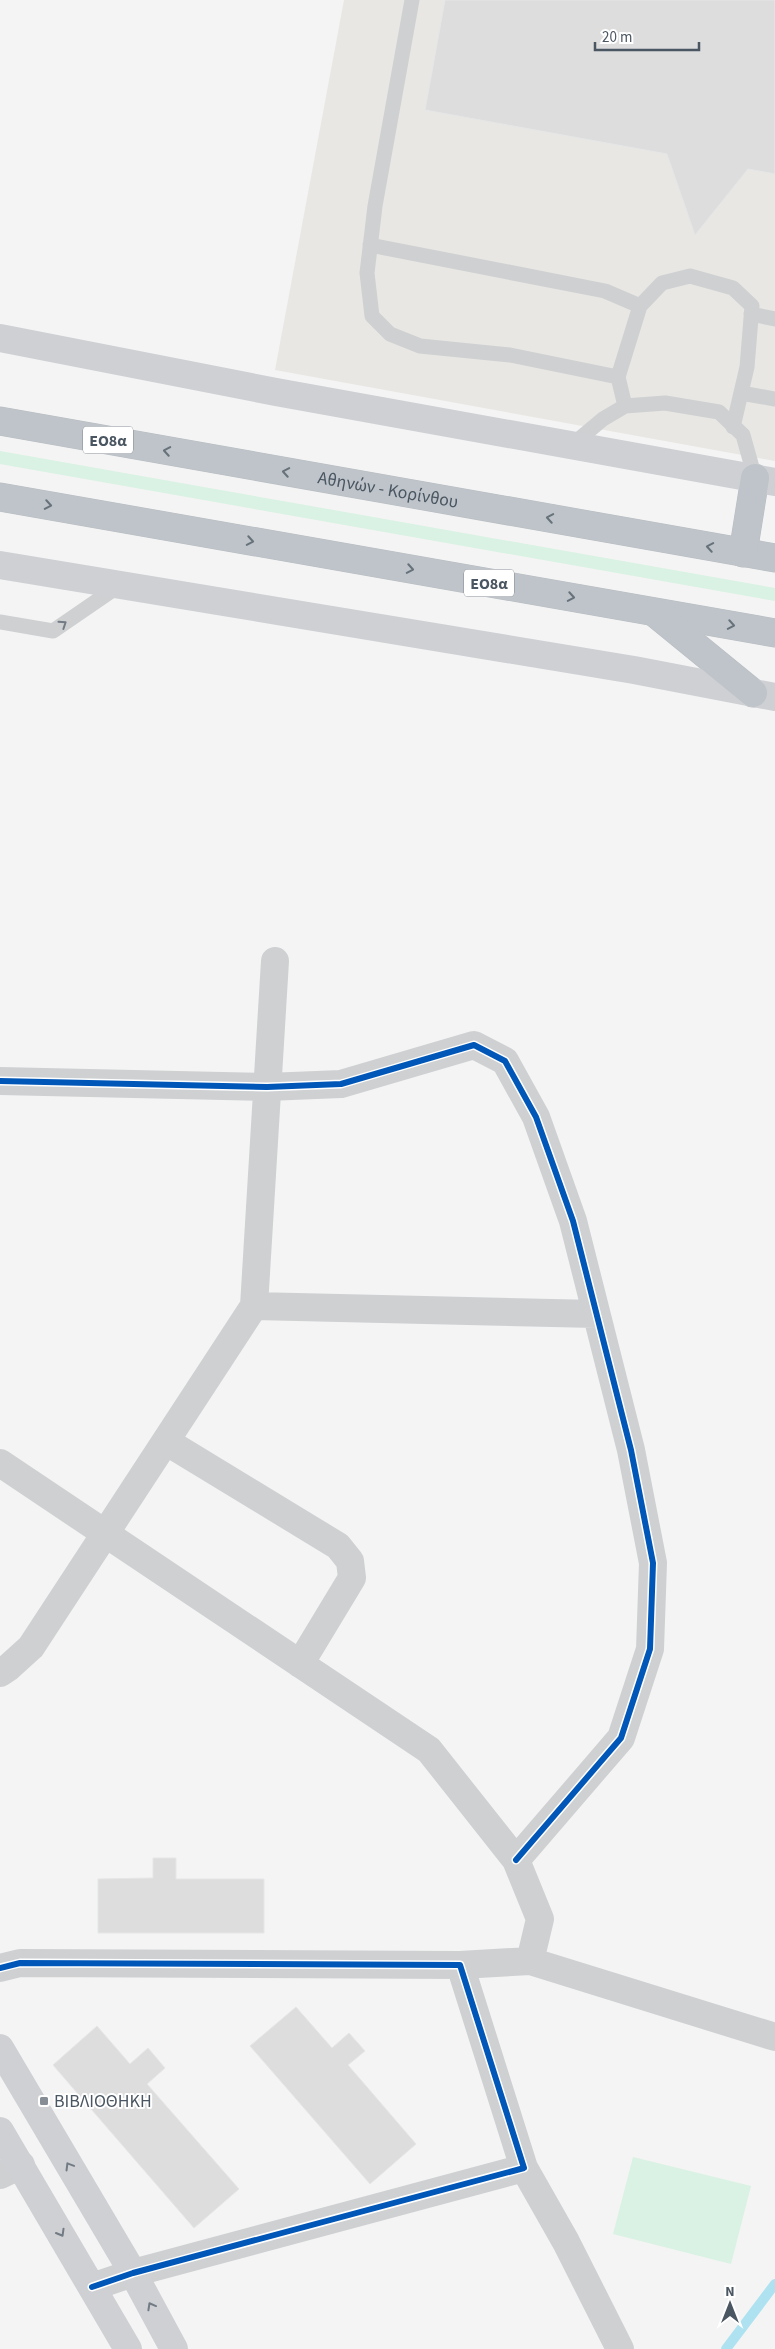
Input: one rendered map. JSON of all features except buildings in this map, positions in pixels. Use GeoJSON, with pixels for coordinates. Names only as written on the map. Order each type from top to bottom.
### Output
{"type":"FeatureCollection","features":[{"type":"Feature","properties":{"kind":"highway","name":"Αθηνών - Κορίνθου"},"geometry":{"type":"LineString","coordinates":[[0,421],[775,558]]}},
{"type":"Feature","properties":{"kind":"highway"},"geometry":{"type":"LineString","coordinates":[[743,553],[765,480]]}},
{"type":"Feature","properties":{"kind":"highway","name":"ΕΟ8α"},"geometry":{"type":"LineString","coordinates":[[0,497],[775,633]]}},
{"type":"Feature","properties":{"kind":"highway"},"geometry":{"type":"LineString","coordinates":[[653,612],[764,695]]}},
{"type":"Feature","properties":{"kind":"street"},"geometry":{"type":"LineString","coordinates":[[0,338],[276,392],[765,480]]}},
{"type":"Feature","properties":{"kind":"street"},"geometry":{"type":"LineString","coordinates":[[0,565],[634,670],[764,695]]}},
{"type":"Feature","properties":{"kind":"street"},"geometry":{"type":"LineString","coordinates":[[0,1673],[31,1647],[103,1534],[167,1442],[254,1306],[274,961]]}},
{"type":"Feature","properties":{"kind":"street"},"geometry":{"type":"LineString","coordinates":[[0,1081],[267,1087],[341,1084],[474,1045],[506,1061],[536,1117],[573,1221],[632,1450],[653,1564],[650,1650],[621,1738],[516,1860]]}},
{"type":"Feature","properties":{"kind":"street"},"geometry":{"type":"LineString","coordinates":[[254,1306],[596,1314]]}},
{"type":"Feature","properties":{"kind":"street"},"geometry":{"type":"LineString","coordinates":[[167,1442],[338,1546],[350,1561],[352,1578],[300,1664]]}},
{"type":"Feature","properties":{"kind":"street"},"geometry":{"type":"LineString","coordinates":[[0,1463],[103,1534],[429,1750],[516,1860],[540,1919],[530,1961]]}},
{"type":"Feature","properties":{"kind":"street"},"geometry":{"type":"LineString","coordinates":[[0,1968],[20,1963],[460,1965],[530,1961],[775,2036]]}},
{"type":"Feature","properties":{"kind":"street"},"geometry":{"type":"LineString","coordinates":[[460,1965],[524,2168],[566,2242],[620,2349]]}},
{"type":"Feature","properties":{"kind":"street"},"geometry":{"type":"LineString","coordinates":[[0,2048],[132,2273],[174,2349]]}},
{"type":"Feature","properties":{"kind":"street"},"geometry":{"type":"LineString","coordinates":[[0,2131],[11,2170],[92,2287],[128,2349]]}},
{"type":"Feature","properties":{"kind":"street"},"geometry":{"type":"LineString","coordinates":[[92,2287],[132,2273],[524,2168]]}},
{"type":"Feature","properties":{"kind":"lane"},"geometry":{"type":"LineString","coordinates":[[412,0],[370,245],[367,273],[372,316],[390,334],[420,346],[510,355],[618,377]]}},
{"type":"Feature","properties":{"kind":"lane"},"geometry":{"type":"LineString","coordinates":[[370,245],[604,291],[640,306]]}},
{"type":"Feature","properties":{"kind":"lane"},"geometry":{"type":"LineString","coordinates":[[625,406],[618,377],[640,306],[662,282],[690,276],[733,288],[752,306],[747,367],[733,427]]}},
{"type":"Feature","properties":{"kind":"lane"},"geometry":{"type":"LineString","coordinates":[[751,314],[775,318]]}},
{"type":"Feature","properties":{"kind":"lane"},"geometry":{"type":"LineString","coordinates":[[741,393],[775,399]]}},
{"type":"Feature","properties":{"kind":"lane"},"geometry":{"type":"LineString","coordinates":[[572,445],[603,419],[625,406],[665,403],[719,412],[743,436],[765,480]]}},
{"type":"Feature","properties":{"kind":"lane"},"geometry":{"type":"LineString","coordinates":[[0,622],[53,631],[120,585]]}},
{"type":"Feature","properties":{"kind":"shaded area"},"geometry":{"type":"Polygon","coordinates":[[[344,0],[775,0],[775,461],[275,370],[344,0]]]}},
{"type":"Feature","properties":{"kind":"green space"},"geometry":{"type":"Polygon","coordinates":[[[0,451],[775,588],[775,601],[0,464],[0,451]]]}},
{"type":"Feature","properties":{"kind":"green space"},"geometry":{"type":"Polygon","coordinates":[[[633,2157],[751,2186],[731,2264],[613,2234],[633,2157]]]}},
{"type":"Feature","properties":{"kind":"waterway"},"geometry":{"type":"LineString","coordinates":[[726,2349],[775,2284]]}},
{"type":"Feature","properties":{"kind":"cycle path"},"geometry":{"type":"LineString","coordinates":[[0,1081],[267,1087],[341,1084],[474,1045],[505,1061],[536,1117],[573,1221],[631,1450],[653,1563],[650,1649],[621,1738],[516,1860]]}},
{"type":"Feature","properties":{"kind":"cycle path"},"geometry":{"type":"LineString","coordinates":[[0,1968],[20,1963],[460,1965],[524,2168],[133,2273],[92,2287]]}},
{"type":"Feature","properties":{"kind":"place","name":"ΒΙΒΛΙΟΘΗΚΗ"},"geometry":{"type":"Point","coordinates":[44,2101]}}]}
